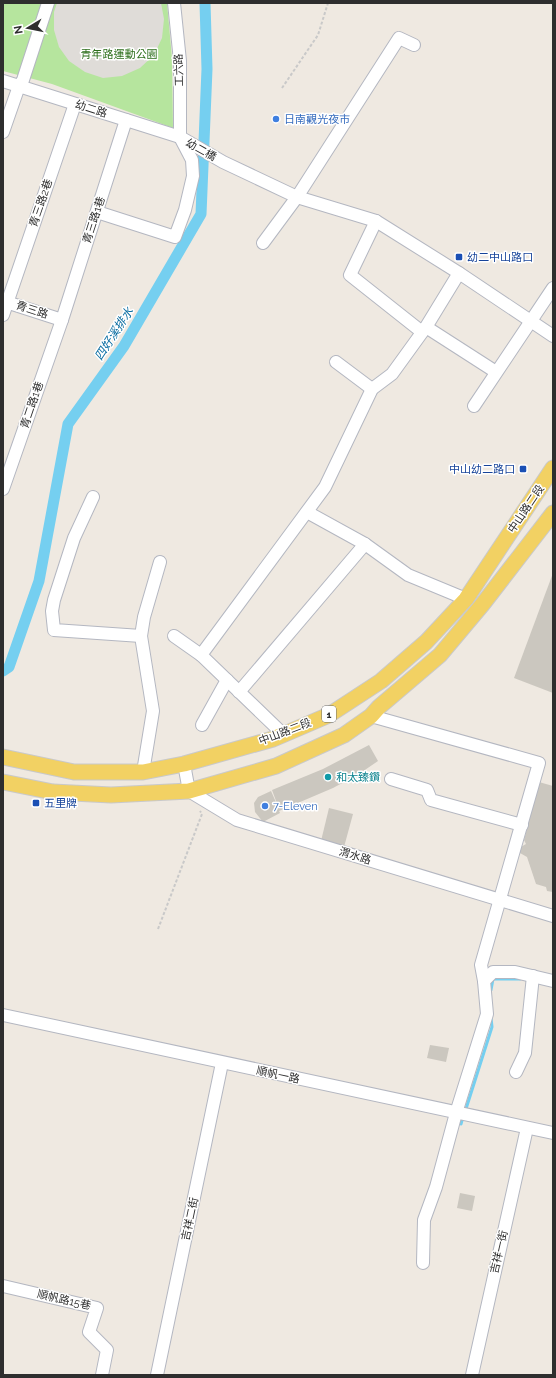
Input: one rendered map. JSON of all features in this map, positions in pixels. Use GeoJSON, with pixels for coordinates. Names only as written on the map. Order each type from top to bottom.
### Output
{"type":"FeatureCollection","features":[{"type":"Feature","properties":{"kind":"main road","name":"中山路二段"},"geometry":{"type":"LineString","coordinates":[[3,757],[74,772],[143,772],[184,764],[272,739],[329,715],[380,681],[426,642],[466,599],[553,468]]}},
{"type":"Feature","properties":{"kind":"main road","name":"中山路二段"},"geometry":{"type":"LineString","coordinates":[[3,782],[53,792],[82,794],[111,795],[189,791],[276,766],[344,735],[371,716],[440,655],[482,605],[553,513]]}},
{"type":"Feature","properties":{"kind":"street"},"geometry":{"type":"LineString","coordinates":[[3,132],[19,86],[23,80],[48,3]]}},
{"type":"Feature","properties":{"kind":"street","name":"工六路"},"geometry":{"type":"LineString","coordinates":[[174,3],[180,61],[180,137]]}},
{"type":"Feature","properties":{"kind":"street"},"geometry":{"type":"LineString","coordinates":[[263,243],[297,196],[399,38],[414,45]]}},
{"type":"Feature","properties":{"kind":"street","name":"幼二路"},"geometry":{"type":"LineString","coordinates":[[3,81],[180,137]]}},
{"type":"Feature","properties":{"kind":"street","name":"青三路2巷"},"geometry":{"type":"LineString","coordinates":[[3,314],[5,301],[75,104]]}},
{"type":"Feature","properties":{"kind":"street","name":"青三路1巷"},"geometry":{"type":"LineString","coordinates":[[62,320],[126,120]]}},
{"type":"Feature","properties":{"kind":"street"},"geometry":{"type":"LineString","coordinates":[[97,212],[175,237],[185,210],[193,176],[192,160],[180,137]]}},
{"type":"Feature","properties":{"kind":"street","name":"幼二橋"},"geometry":{"type":"LineString","coordinates":[[180,137],[223,162],[297,196],[376,221],[459,273],[553,336]]}},
{"type":"Feature","properties":{"kind":"street"},"geometry":{"type":"LineString","coordinates":[[376,221],[350,275],[424,330],[496,372]]}},
{"type":"Feature","properties":{"kind":"street"},"geometry":{"type":"LineString","coordinates":[[201,655],[325,488],[372,389],[392,374],[424,330],[459,273]]}},
{"type":"Feature","properties":{"kind":"street"},"geometry":{"type":"LineString","coordinates":[[474,406],[553,288]]}},
{"type":"Feature","properties":{"kind":"street","name":"青三路"},"geometry":{"type":"LineString","coordinates":[[5,301],[62,320]]}},
{"type":"Feature","properties":{"kind":"street","name":"青二路1巷"},"geometry":{"type":"LineString","coordinates":[[3,489],[62,320]]}},
{"type":"Feature","properties":{"kind":"street"},"geometry":{"type":"LineString","coordinates":[[336,362],[372,389]]}},
{"type":"Feature","properties":{"kind":"street"},"geometry":{"type":"LineString","coordinates":[[93,497],[74,538],[54,600],[52,611],[54,630],[141,636]]}},
{"type":"Feature","properties":{"kind":"street"},"geometry":{"type":"LineString","coordinates":[[307,512],[365,544],[408,575],[466,599]]}},
{"type":"Feature","properties":{"kind":"street"},"geometry":{"type":"LineString","coordinates":[[239,692],[365,544]]}},
{"type":"Feature","properties":{"kind":"street"},"geometry":{"type":"LineString","coordinates":[[143,772],[153,711],[141,636],[144,617],[160,562]]}},
{"type":"Feature","properties":{"kind":"street"},"geometry":{"type":"LineString","coordinates":[[174,636],[201,655],[283,734]]}},
{"type":"Feature","properties":{"kind":"street"},"geometry":{"type":"LineString","coordinates":[[202,725],[227,680]]}},
{"type":"Feature","properties":{"kind":"street"},"geometry":{"type":"LineString","coordinates":[[371,716],[539,763],[481,965],[487,1014],[456,1113],[436,1187],[424,1220],[423,1263]]}},
{"type":"Feature","properties":{"kind":"street"},"geometry":{"type":"LineString","coordinates":[[184,764],[189,791]]}},
{"type":"Feature","properties":{"kind":"street"},"geometry":{"type":"LineString","coordinates":[[391,779],[427,790],[431,800],[522,826]]}},
{"type":"Feature","properties":{"kind":"street","name":"渭水路"},"geometry":{"type":"LineString","coordinates":[[189,791],[237,820],[553,916]]}},
{"type":"Feature","properties":{"kind":"street"},"geometry":{"type":"LineString","coordinates":[[484,981],[493,972],[515,972],[553,981]]}},
{"type":"Feature","properties":{"kind":"street"},"geometry":{"type":"LineString","coordinates":[[516,1072],[525,1053],[533,976]]}},
{"type":"Feature","properties":{"kind":"street","name":"順帆一路"},"geometry":{"type":"LineString","coordinates":[[3,1015],[553,1133]]}},
{"type":"Feature","properties":{"kind":"street","name":"吉祥二街"},"geometry":{"type":"LineString","coordinates":[[157,1375],[222,1063]]}},
{"type":"Feature","properties":{"kind":"street","name":"吉祥一街"},"geometry":{"type":"LineString","coordinates":[[472,1375],[527,1128]]}},
{"type":"Feature","properties":{"kind":"street","name":"順帆路15巷"},"geometry":{"type":"LineString","coordinates":[[3,1286],[97,1308],[89,1332],[107,1350],[102,1375]]}},
{"type":"Feature","properties":{"kind":"path"},"geometry":{"type":"LineString","coordinates":[[282,88],[318,35],[328,3]]}},
{"type":"Feature","properties":{"kind":"path"},"geometry":{"type":"LineString","coordinates":[[158,929],[202,814],[199,808]]}},
{"type":"Feature","properties":{"kind":"green space","name":"青年路運動公園"},"geometry":{"type":"Polygon","coordinates":[[[3,3],[167,3],[172,58],[173,128],[52,84],[3,71],[3,3]]]}},
{"type":"Feature","properties":{"kind":"shaded area"},"geometry":{"type":"Polygon","coordinates":[[[57,3],[161,3],[164,19],[162,38],[154,55],[140,68],[122,76],[103,78],[85,72],[69,61],[59,47],[54,30],[54,12],[57,3]]]}},
{"type":"Feature","properties":{"kind":"building"},"geometry":{"type":"Polygon","coordinates":[[[553,573],[553,693],[514,678],[553,573]]]}},
{"type":"Feature","properties":{"kind":"building","name":"和太臻鑽"},"geometry":{"type":"Polygon","coordinates":[[[369,745],[378,761],[359,774],[333,788],[279,811],[280,813],[263,822],[255,812],[254,803],[258,797],[271,791],[279,809],[272,790],[323,769],[369,745]]]}},
{"type":"Feature","properties":{"kind":"building"},"geometry":{"type":"Polygon","coordinates":[[[539,782],[553,786],[553,892],[547,891],[546,887],[536,884],[527,857],[520,853],[519,848],[526,844],[524,840],[539,782]]]}},
{"type":"Feature","properties":{"kind":"building"},"geometry":{"type":"Polygon","coordinates":[[[329,808],[353,814],[344,847],[321,841],[329,808]]]}},
{"type":"Feature","properties":{"kind":"building"},"geometry":{"type":"Polygon","coordinates":[[[430,1045],[449,1048],[446,1062],[427,1058],[430,1045]]]}},
{"type":"Feature","properties":{"kind":"building"},"geometry":{"type":"Polygon","coordinates":[[[460,1193],[475,1196],[472,1211],[457,1208],[460,1193]]]}},
{"type":"Feature","properties":{"kind":"waterway","name":"四好溪排水"},"geometry":{"type":"LineString","coordinates":[[3,671],[9,667],[39,581],[68,424],[124,346],[201,214],[207,69],[205,3]]}},
{"type":"Feature","properties":{"kind":"waterway"},"geometry":{"type":"LineString","coordinates":[[491,990],[493,979],[520,979]]}},
{"type":"Feature","properties":{"kind":"waterway"},"geometry":{"type":"LineString","coordinates":[[465,1112],[492,1027],[491,1018]]}},
{"type":"Feature","properties":{"kind":"waterway"},"geometry":{"type":"LineString","coordinates":[[461,1124],[463,1117]]}},
{"type":"Feature","properties":{"kind":"place","name":"日南觀光夜市"},"geometry":{"type":"Point","coordinates":[276,119]}},
{"type":"Feature","properties":{"kind":"place","name":"幼二中山路口"},"geometry":{"type":"Point","coordinates":[459,257]}},
{"type":"Feature","properties":{"kind":"place","name":"中山幼二路口"},"geometry":{"type":"Point","coordinates":[523,469]}},
{"type":"Feature","properties":{"kind":"place","name":"和太臻鑽"},"geometry":{"type":"Point","coordinates":[328,777]}},
{"type":"Feature","properties":{"kind":"place","name":"五里牌"},"geometry":{"type":"Point","coordinates":[36,803]}},
{"type":"Feature","properties":{"kind":"place","name":"7-Eleven"},"geometry":{"type":"Point","coordinates":[265,806]}}]}
